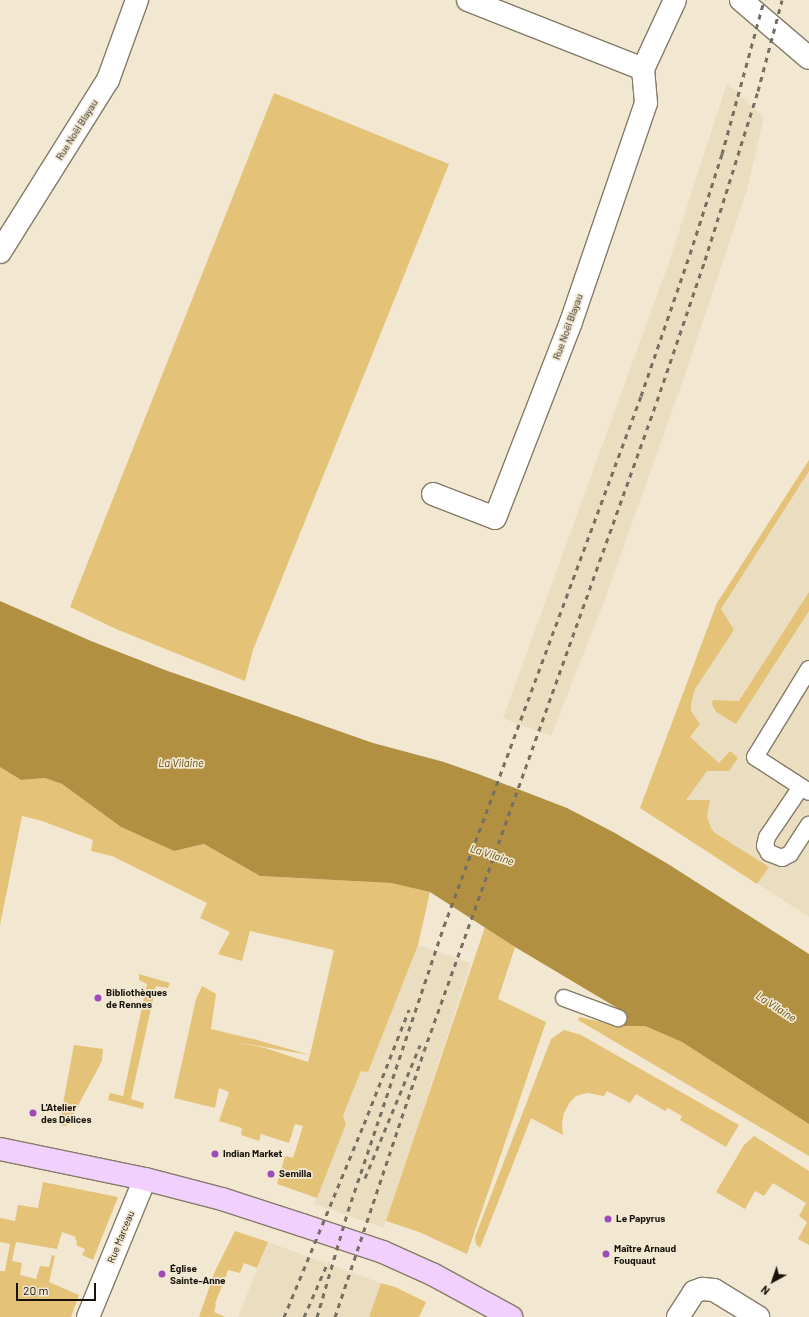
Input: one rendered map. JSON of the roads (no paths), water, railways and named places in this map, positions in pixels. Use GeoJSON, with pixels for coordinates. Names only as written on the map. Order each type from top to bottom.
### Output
{"type":"FeatureCollection","features":[{"type":"Feature","properties":{"kind":"main road"},"geometry":{"type":"LineString","coordinates":[[0,1149],[146,1179],[222,1199],[383,1252],[434,1275],[510,1317]]}},
{"type":"Feature","properties":{"kind":"street","name":"Rue Noël Blayau"},"geometry":{"type":"LineString","coordinates":[[0,252],[108,80],[137,0]]}},
{"type":"Feature","properties":{"kind":"street"},"geometry":{"type":"LineString","coordinates":[[468,0],[643,68],[675,0]]}},
{"type":"Feature","properties":{"kind":"street"},"geometry":{"type":"LineString","coordinates":[[741,0],[809,58]]}},
{"type":"Feature","properties":{"kind":"street","name":"Rue Noël Blayau"},"geometry":{"type":"LineString","coordinates":[[433,494],[495,518],[571,322],[646,102],[643,68]]}},
{"type":"Feature","properties":{"kind":"street","name":"Rue Marceau"},"geometry":{"type":"LineString","coordinates":[[88,1317],[146,1179]]}},
{"type":"Feature","properties":{"kind":"street"},"geometry":{"type":"LineString","coordinates":[[678,1317],[694,1292],[702,1289],[714,1290],[758,1317]]}},
{"type":"Feature","properties":{"kind":"lane"},"geometry":{"type":"LineString","coordinates":[[809,669],[755,757],[805,789],[767,837],[765,846],[769,853],[782,858],[790,854],[809,825]]}},
{"type":"Feature","properties":{"kind":"lane"},"geometry":{"type":"LineString","coordinates":[[564,998],[618,1018]]}},
{"type":"Feature","properties":{"kind":"water","name":"La Vilaine"},"geometry":{"type":"Polygon","coordinates":[[[0,601],[91,641],[165,670],[373,743],[444,762],[567,808],[615,833],[668,864],[809,954],[809,1124],[682,1042],[645,1026],[619,1026],[624,1012],[515,947],[430,892],[391,883],[260,876],[204,844],[174,851],[121,827],[62,784],[45,778],[21,780],[0,767],[0,601]]]}},
{"type":"Feature","properties":{"kind":"railway"},"geometry":{"type":"LineString","coordinates":[[317,1317],[348,1211],[444,926],[641,396],[690,254],[722,154],[764,0]]}},
{"type":"Feature","properties":{"kind":"railway"},"geometry":{"type":"LineString","coordinates":[[335,1317],[424,1051],[657,401],[705,260],[758,91],[782,0]]}},
{"type":"Feature","properties":{"kind":"railway"},"geometry":{"type":"LineString","coordinates":[[284,1317],[364,1124],[409,1010]]}},
{"type":"Feature","properties":{"kind":"railway"},"geometry":{"type":"LineString","coordinates":[[365,1178],[420,1045]]}},
{"type":"Feature","properties":{"kind":"railway"},"geometry":{"type":"LineString","coordinates":[[304,1317],[328,1262]]}},
{"type":"Feature","properties":{"kind":"place","name":"Bibliothèques de Rennes"},"geometry":{"type":"Point","coordinates":[98,998]}},
{"type":"Feature","properties":{"kind":"place","name":"L'Atelier des Délices"},"geometry":{"type":"Point","coordinates":[33,1113]}},
{"type":"Feature","properties":{"kind":"place","name":"Indian Market"},"geometry":{"type":"Point","coordinates":[215,1154]}},
{"type":"Feature","properties":{"kind":"place","name":"Semilla"},"geometry":{"type":"Point","coordinates":[271,1174]}},
{"type":"Feature","properties":{"kind":"place","name":"Le Papyrus"},"geometry":{"type":"Point","coordinates":[608,1219]}},
{"type":"Feature","properties":{"kind":"place","name":"Maître Arnaud Fouquaut"},"geometry":{"type":"Point","coordinates":[606,1254]}},
{"type":"Feature","properties":{"kind":"place","name":"Église Sainte-Anne"},"geometry":{"type":"Point","coordinates":[162,1274]}}]}
